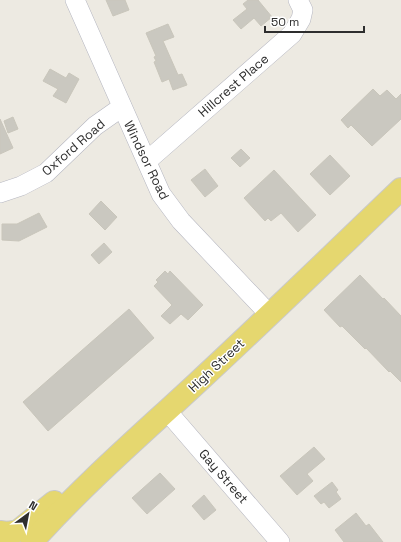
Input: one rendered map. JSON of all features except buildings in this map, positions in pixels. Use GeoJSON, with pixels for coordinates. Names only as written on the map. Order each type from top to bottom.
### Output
{"type":"FeatureCollection","features":[{"type":"Feature","properties":{"kind":"main road","name":"High Street"},"geometry":{"type":"LineString","coordinates":[[32,542],[53,518],[82,490],[270,315],[401,189]]}},
{"type":"Feature","properties":{"kind":"main road"},"geometry":{"type":"LineString","coordinates":[[0,532],[7,533],[18,531],[65,494],[82,490]]}},
{"type":"Feature","properties":{"kind":"street","name":"Windsor Road"},"geometry":{"type":"LineString","coordinates":[[75,0],[161,194],[181,221],[270,315]]}},
{"type":"Feature","properties":{"kind":"street","name":"Hillcrest Place"},"geometry":{"type":"LineString","coordinates":[[146,161],[292,34],[301,19],[303,10],[298,0]]}},
{"type":"Feature","properties":{"kind":"street","name":"Oxford Road"},"geometry":{"type":"LineString","coordinates":[[0,193],[21,186],[46,173],[95,126],[122,107]]}},
{"type":"Feature","properties":{"kind":"street","name":"Gay Street"},"geometry":{"type":"LineString","coordinates":[[167,411],[280,542]]}}]}
